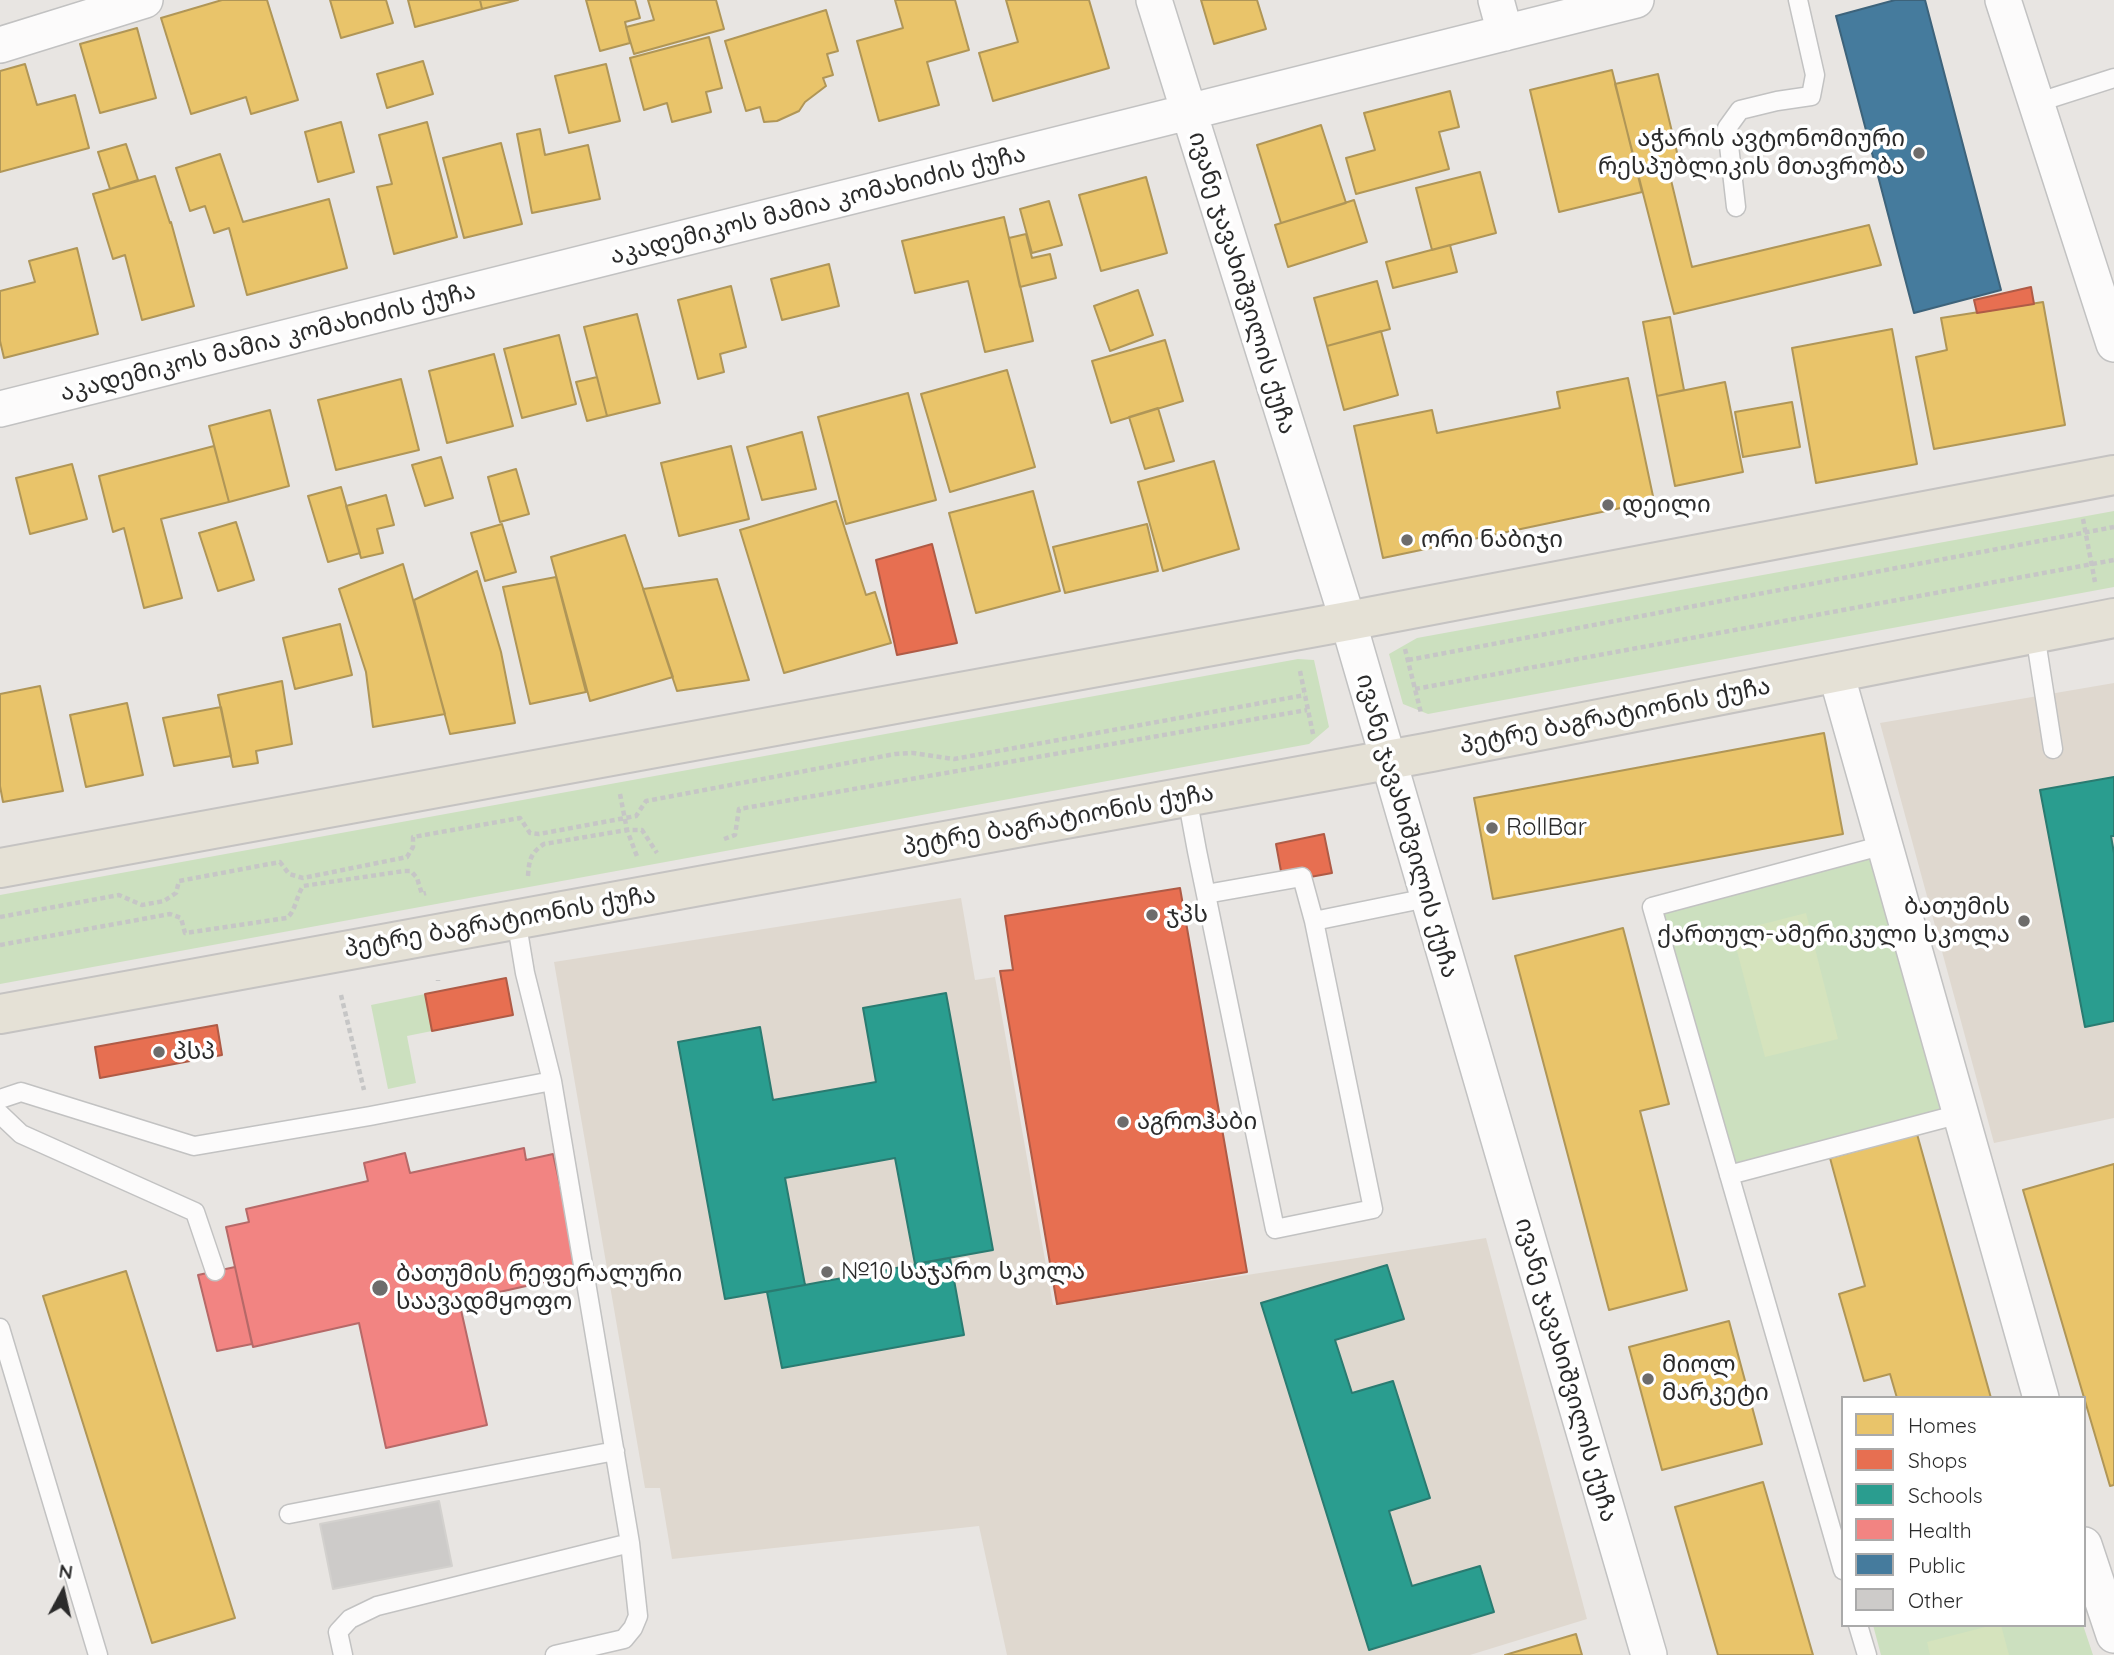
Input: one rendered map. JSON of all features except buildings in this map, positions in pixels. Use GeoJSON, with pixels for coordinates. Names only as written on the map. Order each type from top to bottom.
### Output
{"type":"FeatureCollection","features":[{"type":"Feature","properties":{"kind":"main road"},"geometry":{"type":"LineString","coordinates":[[0,868],[1348,621],[2114,475]]}},
{"type":"Feature","properties":{"kind":"main road","name":"პეტრე ბაგრატიონის ქუჩა"},"geometry":{"type":"LineString","coordinates":[[0,1014],[1387,760],[1836,673],[2035,634],[2105,604]]}},
{"type":"Feature","properties":{"kind":"street"},"geometry":{"type":"LineString","coordinates":[[0,45],[145,0]]}},
{"type":"Feature","properties":{"kind":"street","name":"ივანე ჯავახიშვილის ქუჩა"},"geometry":{"type":"LineString","coordinates":[[1154,0],[1348,621],[1649,1655]]}},
{"type":"Feature","properties":{"kind":"street","name":"აკადემიკოს მამია კომახიძის ქუჩა"},"geometry":{"type":"LineString","coordinates":[[0,409],[1188,112],[1500,16],[1636,0]]}},
{"type":"Feature","properties":{"kind":"street"},"geometry":{"type":"LineString","coordinates":[[2003,0],[2114,344]]}},
{"type":"Feature","properties":{"kind":"street"},"geometry":{"type":"LineString","coordinates":[[1836,673],[2039,1396]]}},
{"type":"Feature","properties":{"kind":"street"},"geometry":{"type":"LineString","coordinates":[[2086,1551],[2114,1635]]}},
{"type":"Feature","properties":{"kind":"lane"},"geometry":{"type":"LineString","coordinates":[[1736,206],[1727,128],[1740,110],[1811,96],[1815,75],[1798,0]]}},
{"type":"Feature","properties":{"kind":"lane"},"geometry":{"type":"LineString","coordinates":[[2036,103],[2114,78]]}},
{"type":"Feature","properties":{"kind":"lane"},"geometry":{"type":"LineString","coordinates":[[2035,634],[2053,749]]}},
{"type":"Feature","properties":{"kind":"lane"},"geometry":{"type":"LineString","coordinates":[[1187,797],[1206,894],[1275,1229],[1373,1209],[1314,921],[1302,877],[1206,894]]}},
{"type":"Feature","properties":{"kind":"lane"},"geometry":{"type":"LineString","coordinates":[[1841,1563],[1652,907],[1884,845]]}},
{"type":"Feature","properties":{"kind":"lane"},"geometry":{"type":"LineString","coordinates":[[1314,921],[1427,898]]}},
{"type":"Feature","properties":{"kind":"lane"},"geometry":{"type":"LineString","coordinates":[[516,919],[524,967],[552,1081],[615,1451],[638,1616],[624,1639],[555,1655]]}},
{"type":"Feature","properties":{"kind":"lane"},"geometry":{"type":"LineString","coordinates":[[0,1099],[21,1092],[194,1146],[552,1081]]}},
{"type":"Feature","properties":{"kind":"lane"},"geometry":{"type":"LineString","coordinates":[[0,1114],[21,1134],[195,1212],[215,1271]]}},
{"type":"Feature","properties":{"kind":"lane"},"geometry":{"type":"LineString","coordinates":[[1729,1175],[1960,1114]]}},
{"type":"Feature","properties":{"kind":"lane"},"geometry":{"type":"LineString","coordinates":[[0,1328],[98,1655]]}},
{"type":"Feature","properties":{"kind":"lane"},"geometry":{"type":"LineString","coordinates":[[289,1514],[615,1451]]}},
{"type":"Feature","properties":{"kind":"lane"},"geometry":{"type":"LineString","coordinates":[[343,1655],[338,1632],[350,1619],[377,1606],[629,1543]]}},
{"type":"Feature","properties":{"kind":"lane"},"geometry":{"type":"LineString","coordinates":[[1859,1627],[1867,1655]]}},
{"type":"Feature","properties":{"kind":"path"},"geometry":{"type":"LineString","coordinates":[[2082,517],[2091,564],[2105,604]]}},
{"type":"Feature","properties":{"kind":"path"},"geometry":{"type":"LineString","coordinates":[[1408,660],[2114,527]]}},
{"type":"Feature","properties":{"kind":"path"},"geometry":{"type":"LineString","coordinates":[[1415,689],[2114,560]]}},
{"type":"Feature","properties":{"kind":"path"},"geometry":{"type":"LineString","coordinates":[[1404,644],[1421,713]]}},
{"type":"Feature","properties":{"kind":"path"},"geometry":{"type":"LineString","coordinates":[[1298,659],[1314,741]]}},
{"type":"Feature","properties":{"kind":"path"},"geometry":{"type":"LineString","coordinates":[[0,917],[119,895],[142,905],[164,901],[176,893],[179,881],[280,862],[289,874],[303,878],[407,857],[413,837],[520,818],[530,833],[539,834],[636,816],[646,801],[867,759],[913,753],[954,759],[1304,695]]}},
{"type":"Feature","properties":{"kind":"path"},"geometry":{"type":"LineString","coordinates":[[722,839],[735,835],[739,809],[1307,710]]}},
{"type":"Feature","properties":{"kind":"path"},"geometry":{"type":"LineString","coordinates":[[618,782],[627,830],[641,867]]}},
{"type":"Feature","properties":{"kind":"path"},"geometry":{"type":"LineString","coordinates":[[515,878],[528,876],[528,866],[535,850],[544,844],[627,830],[642,830],[656,853],[670,850]]}},
{"type":"Feature","properties":{"kind":"path"},"geometry":{"type":"LineString","coordinates":[[0,945],[170,914],[181,918],[185,933],[286,918],[293,913],[296,897],[303,886],[404,871],[411,871],[417,878],[422,894],[435,891]]}},
{"type":"Feature","properties":{"kind":"path"},"geometry":{"type":"LineString","coordinates":[[341,995],[370,1116]]}},
{"type":"Feature","properties":{"kind":"shaded area","name":"ბათუმის ქართულ-ამერიკული სკოლა"},"geometry":{"type":"Polygon","coordinates":[[[2114,683],[2114,1118],[1994,1143],[1880,723],[2114,683]]]}},
{"type":"Feature","properties":{"kind":"shaded area","name":"№10 საჯარო სკოლა"},"geometry":{"type":"Polygon","coordinates":[[[961,898],[975,980],[995,977],[1053,1305],[1486,1238],[1587,1619],[1470,1655],[1007,1655],[979,1526],[672,1559],[660,1488],[645,1488],[554,962],[961,898]]]}},
{"type":"Feature","properties":{"kind":"green space"},"geometry":{"type":"Polygon","coordinates":[[[2114,511],[2114,587],[1428,714],[1403,704],[1389,654],[1417,638],[2114,511]]]}},
{"type":"Feature","properties":{"kind":"green space"},"geometry":{"type":"Polygon","coordinates":[[[1298,659],[1314,660],[1329,727],[1309,744],[0,984],[0,895],[1298,659]]]}},
{"type":"Feature","properties":{"kind":"green space"},"geometry":{"type":"Polygon","coordinates":[[[1884,845],[1960,1114],[1729,1175],[1652,907],[1884,845]]]}},
{"type":"Feature","properties":{"kind":"green space"},"geometry":{"type":"Polygon","coordinates":[[[1806,913],[1838,1039],[1765,1057],[1732,932],[1806,913]]]}},
{"type":"Feature","properties":{"kind":"green space"},"geometry":{"type":"Polygon","coordinates":[[[425,994],[432,1031],[407,1036],[416,1083],[388,1089],[371,1005],[425,994]]]}},
{"type":"Feature","properties":{"kind":"green space"},"geometry":{"type":"Polygon","coordinates":[[[1874,1627],[2084,1627],[2093,1655],[1881,1655],[1874,1627]]]}},
{"type":"Feature","properties":{"kind":"green space"},"geometry":{"type":"Polygon","coordinates":[[[1985,1627],[2002,1627],[2009,1655],[1930,1655],[1927,1642],[1985,1627]]]}},
{"type":"Feature","properties":{"kind":"place","name":"აჭარის ავტონომიური რესპუბლიკის მთავრობა"},"geometry":{"type":"Point","coordinates":[1919,153]}},
{"type":"Feature","properties":{"kind":"place","name":"დეილი"},"geometry":{"type":"Point","coordinates":[1608,505]}},
{"type":"Feature","properties":{"kind":"place","name":"ორი ნაბიჯი"},"geometry":{"type":"Point","coordinates":[1407,540]}},
{"type":"Feature","properties":{"kind":"place","name":"RollBar"},"geometry":{"type":"Point","coordinates":[1492,828]}},
{"type":"Feature","properties":{"kind":"place","name":"ჯპს"},"geometry":{"type":"Point","coordinates":[1152,915]}},
{"type":"Feature","properties":{"kind":"place","name":"ბათუმის ქართულ-ამერიკული სკოლა"},"geometry":{"type":"Point","coordinates":[2024,921]}},
{"type":"Feature","properties":{"kind":"place","name":"პსპ"},"geometry":{"type":"Point","coordinates":[159,1052]}},
{"type":"Feature","properties":{"kind":"place","name":"აგროჰაბი"},"geometry":{"type":"Point","coordinates":[1123,1122]}},
{"type":"Feature","properties":{"kind":"place","name":"№10 საჯარო სკოლა"},"geometry":{"type":"Point","coordinates":[827,1272]}},
{"type":"Feature","properties":{"kind":"place","name":"ბათუმის რეფერალური საავადმყოფო"},"geometry":{"type":"Point","coordinates":[380,1288]}},
{"type":"Feature","properties":{"kind":"place","name":"მიოლ მარკეტი"},"geometry":{"type":"Point","coordinates":[1648,1379]}}]}
